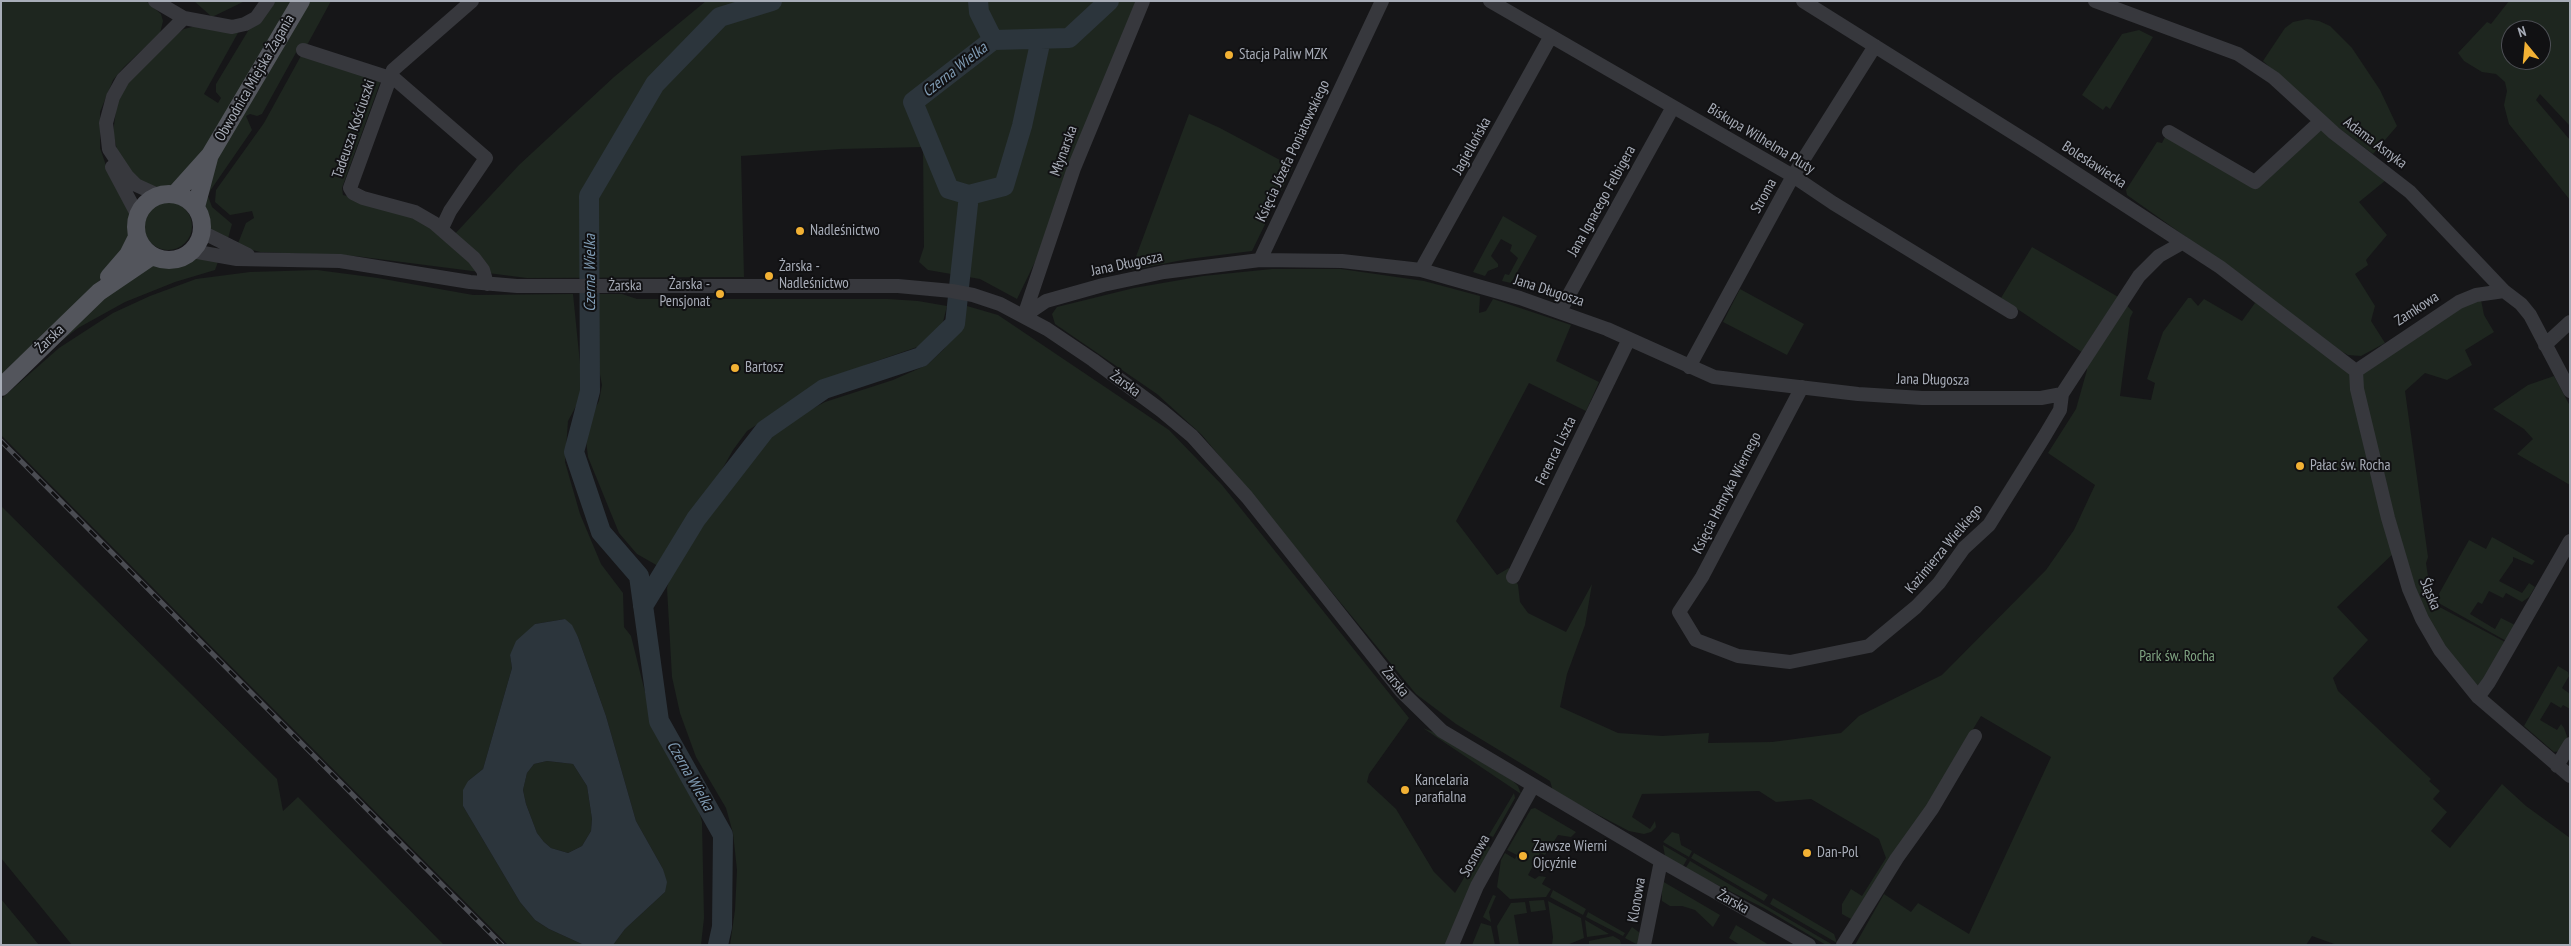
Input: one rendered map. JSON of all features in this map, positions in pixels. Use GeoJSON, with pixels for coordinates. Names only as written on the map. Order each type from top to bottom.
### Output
{"type":"FeatureCollection","features":[{"type":"Feature","properties":{"kind":"main road","name":"Obwodnica Miejska Żagania"},"geometry":{"type":"LineString","coordinates":[[196,207],[210,155],[301,1]]}},
{"type":"Feature","properties":{"kind":"main road","name":"Obwodnica Miejska Żagania"},"geometry":{"type":"LineString","coordinates":[[167,194],[210,155]]}},
{"type":"Feature","properties":{"kind":"main road"},"geometry":{"type":"LineString","coordinates":[[167,194],[187,198],[196,207],[201,219],[202,232],[192,251],[177,259],[160,259],[152,256],[140,245],[135,226],[137,214],[146,202],[167,194]]}},
{"type":"Feature","properties":{"kind":"main road","name":"Żarska"},"geometry":{"type":"LineString","coordinates":[[1,387],[99,292],[128,255],[137,237]]}},
{"type":"Feature","properties":{"kind":"main road","name":"Żarska"},"geometry":{"type":"LineString","coordinates":[[99,292],[152,256]]}},
{"type":"Feature","properties":{"kind":"street"},"geometry":{"type":"LineString","coordinates":[[155,1],[184,18],[226,26],[239,26],[256,18],[268,1]]}},
{"type":"Feature","properties":{"kind":"street","name":"Tadeusza Kościuszki"},"geometry":{"type":"LineString","coordinates":[[472,1],[398,65],[389,76],[350,188],[353,193],[363,198],[415,212],[442,228],[479,264],[487,284]]}},
{"type":"Feature","properties":{"kind":"street","name":"Młynarska"},"geometry":{"type":"LineString","coordinates":[[1024,316],[1074,168],[1143,1]]}},
{"type":"Feature","properties":{"kind":"street","name":"Księcia Józefa Poniatowskiego"},"geometry":{"type":"LineString","coordinates":[[1260,260],[1382,1]]}},
{"type":"Feature","properties":{"kind":"street","name":"Biskupa Wilhelma Pluty"},"geometry":{"type":"LineString","coordinates":[[1490,1],[1793,176],[1840,208],[2011,312]]}},
{"type":"Feature","properties":{"kind":"street","name":"Bolesławiecka"},"geometry":{"type":"LineString","coordinates":[[1803,1],[2039,149],[2241,282],[2356,371]]}},
{"type":"Feature","properties":{"kind":"street","name":"Adama Asnyka"},"geometry":{"type":"LineString","coordinates":[[2095,1],[2250,60],[2274,78],[2321,121],[2410,192],[2504,291],[2526,309],[2570,391]]}},
{"type":"Feature","properties":{"kind":"street"},"geometry":{"type":"LineString","coordinates":[[137,214],[111,165],[106,123],[113,97],[132,68],[184,18]]}},
{"type":"Feature","properties":{"kind":"street","name":"Jagiellońska"},"geometry":{"type":"LineString","coordinates":[[1421,270],[1551,36]]}},
{"type":"Feature","properties":{"kind":"street","name":"Stroma"},"geometry":{"type":"LineString","coordinates":[[1690,367],[1793,176],[1876,46]]}},
{"type":"Feature","properties":{"kind":"street"},"geometry":{"type":"LineString","coordinates":[[303,50],[389,76],[486,158],[450,211],[442,228]]}},
{"type":"Feature","properties":{"kind":"street","name":"Jana Ignacego Felbigera"},"geometry":{"type":"LineString","coordinates":[[1560,311],[1673,107]]}},
{"type":"Feature","properties":{"kind":"street"},"geometry":{"type":"LineString","coordinates":[[2169,132],[2255,182],[2321,121]]}},
{"type":"Feature","properties":{"kind":"street"},"geometry":{"type":"LineString","coordinates":[[109,149],[136,185],[167,194]]}},
{"type":"Feature","properties":{"kind":"street","name":"Żarska"},"geometry":{"type":"LineString","coordinates":[[202,232],[255,259]]}},
{"type":"Feature","properties":{"kind":"street","name":"Kazimierza Wielkiego"},"geometry":{"type":"LineString","coordinates":[[1679,612],[1696,640],[1738,656],[1790,662],[1869,646],[1916,607],[1939,583],[1964,548],[1989,525],[2060,410],[2062,394],[2139,276],[2159,256],[2182,243]]}},
{"type":"Feature","properties":{"kind":"street","name":"Żarska"},"geometry":{"type":"LineString","coordinates":[[192,251],[237,259],[333,260],[487,284],[556,287],[816,285],[930,289],[973,295],[1024,316],[1093,360],[1162,410],[1192,436],[1213,457],[1247,497],[1415,707],[1452,738],[1661,861],[1809,945]]}},
{"type":"Feature","properties":{"kind":"street","name":"Jana Długosza"},"geometry":{"type":"LineString","coordinates":[[1024,316],[1046,301],[1103,285],[1193,268],[1260,260],[1342,261],[1421,270],[1560,311],[1714,376],[1802,387],[1922,398],[2041,398],[2062,394]]}},
{"type":"Feature","properties":{"kind":"street","name":"Zamkowa"},"geometry":{"type":"LineString","coordinates":[[2356,371],[2459,302],[2476,295],[2504,291]]}},
{"type":"Feature","properties":{"kind":"street"},"geometry":{"type":"LineString","coordinates":[[2546,345],[2570,322]]}},
{"type":"Feature","properties":{"kind":"street","name":"Ferenca Liszta"},"geometry":{"type":"LineString","coordinates":[[1513,577],[1629,339]]}},
{"type":"Feature","properties":{"kind":"street","name":"Śląska"},"geometry":{"type":"LineString","coordinates":[[2356,371],[2357,389],[2388,518],[2409,589],[2422,619],[2440,650],[2478,697],[2570,776]]}},
{"type":"Feature","properties":{"kind":"street","name":"Księcia Henryka Wiernego"},"geometry":{"type":"LineString","coordinates":[[1679,612],[1702,577],[1802,387]]}},
{"type":"Feature","properties":{"kind":"street"},"geometry":{"type":"LineString","coordinates":[[2478,697],[2489,682],[2570,541]]}},
{"type":"Feature","properties":{"kind":"street"},"geometry":{"type":"LineString","coordinates":[[1843,945],[1897,858],[1932,809],[1976,736]]}},
{"type":"Feature","properties":{"kind":"street"},"geometry":{"type":"LineString","coordinates":[[2557,766],[2570,744]]}},
{"type":"Feature","properties":{"kind":"street","name":"Sosnowa"},"geometry":{"type":"LineString","coordinates":[[1452,945],[1477,886],[1533,786]]}},
{"type":"Feature","properties":{"kind":"street","name":"Klonowa"},"geometry":{"type":"LineString","coordinates":[[1644,945],[1661,861]]}},
{"type":"Feature","properties":{"kind":"green space"},"geometry":{"type":"Polygon","coordinates":[[[1,1],[146,1],[161,14],[163,21],[160,33],[113,80],[100,112],[100,148],[108,171],[130,212],[130,236],[110,269],[98,282],[1,375],[1,1]]]}},
{"type":"Feature","properties":{"kind":"green space"},"geometry":{"type":"Polygon","coordinates":[[[194,1],[245,1],[212,17],[194,1]]]}},
{"type":"Feature","properties":{"kind":"green space"},"geometry":{"type":"Polygon","coordinates":[[[273,1],[294,1],[205,151],[178,186],[155,189],[140,182],[118,154],[113,133],[117,102],[128,83],[175,35],[184,29],[196,26],[239,31],[204,94],[218,103],[221,98],[216,92],[216,84],[248,31],[273,1]]]}},
{"type":"Feature","properties":{"kind":"green space"},"geometry":{"type":"Polygon","coordinates":[[[308,1],[331,1],[306,47],[298,49],[262,114],[246,116],[252,130],[208,196],[212,207],[232,224],[227,242],[209,229],[202,208],[212,170],[230,135],[308,1]]]}},
{"type":"Feature","properties":{"kind":"green space"},"geometry":{"type":"Polygon","coordinates":[[[706,1],[1144,1],[1050,231],[1017,299],[980,279],[928,270],[919,262],[924,247],[923,147],[840,149],[741,156],[744,277],[527,278],[355,256],[260,252],[237,246],[246,223],[254,218],[252,211],[230,215],[215,202],[216,190],[264,123],[302,54],[381,80],[342,188],[343,195],[404,212],[453,236],[519,165],[614,77],[706,1]]]}},
{"type":"Feature","properties":{"kind":"green space"},"geometry":{"type":"Polygon","coordinates":[[[2509,1],[2570,1],[2570,126],[2540,94],[2536,100],[2570,140],[2570,200],[2509,124],[2504,105],[2507,91],[2505,82],[2496,74],[2482,72],[2464,61],[2458,53],[2487,22],[2491,24],[2509,1]]]}},
{"type":"Feature","properties":{"kind":"green space"},"geometry":{"type":"Polygon","coordinates":[[[2307,19],[2319,21],[2330,26],[2352,48],[2380,90],[2397,126],[2373,154],[2328,120],[2263,61],[2285,28],[2293,22],[2307,19]]]}},
{"type":"Feature","properties":{"kind":"green space"},"geometry":{"type":"Polygon","coordinates":[[[2139,30],[2153,37],[2110,109],[2106,106],[2103,110],[2082,95],[2122,34],[2139,30]]]}},
{"type":"Feature","properties":{"kind":"green space"},"geometry":{"type":"Polygon","coordinates":[[[1189,114],[1220,128],[1293,167],[1252,251],[1188,259],[1131,270],[1189,114]]]}},
{"type":"Feature","properties":{"kind":"green space","name":"Park św. Rocha"},"geometry":{"type":"Polygon","coordinates":[[[2320,127],[2386,180],[2359,202],[2387,235],[2366,260],[2368,265],[2355,274],[2375,306],[2371,321],[2385,343],[2361,356],[2348,355],[2337,349],[2357,371],[2464,304],[2481,300],[2484,315],[2494,332],[2465,350],[2472,365],[2447,380],[2425,373],[2405,391],[2428,557],[2426,563],[2432,603],[2507,643],[2478,690],[2448,651],[2426,615],[2397,550],[2337,607],[2368,640],[2333,678],[2338,691],[2431,779],[2429,781],[2440,791],[2433,799],[2447,812],[2431,831],[2450,848],[2502,784],[2526,806],[2570,838],[2570,945],[2337,945],[2312,936],[2306,945],[1855,945],[1884,894],[1911,912],[1918,903],[1969,934],[2051,757],[1981,716],[1909,835],[1851,919],[1842,914],[1842,904],[1851,889],[1862,896],[1886,858],[1879,839],[1811,799],[1776,802],[1759,791],[1642,794],[1632,817],[1650,829],[1655,821],[1656,827],[1651,832],[1644,834],[1629,831],[1553,791],[1550,781],[1456,724],[1416,694],[1202,435],[1157,394],[1055,324],[1052,314],[1057,307],[1134,288],[1203,276],[1272,269],[1341,269],[1424,281],[1480,296],[1479,313],[1486,311],[1493,299],[1571,325],[1556,361],[1599,382],[1586,411],[1529,383],[1456,521],[1497,575],[1509,568],[1518,585],[1520,602],[1528,613],[1566,632],[1592,584],[1585,625],[1567,674],[1560,707],[1618,733],[1662,736],[1709,733],[1708,743],[1772,742],[1841,733],[1859,716],[1942,675],[2046,570],[2074,530],[2095,485],[2048,453],[2076,409],[2087,370],[2086,355],[2001,298],[2032,247],[2120,298],[2133,312],[2130,318],[2120,396],[2151,400],[2155,383],[2147,379],[2163,332],[2188,298],[2191,298],[2198,306],[2204,299],[2242,321],[2255,303],[2185,244],[2189,239],[2127,195],[2126,190],[2157,142],[2162,143],[2166,135],[2249,182],[2320,127]]]}},
{"type":"Feature","properties":{"kind":"green space"},"geometry":{"type":"Polygon","coordinates":[[[163,202],[173,202],[185,209],[192,221],[192,231],[185,243],[173,250],[163,250],[155,246],[148,239],[144,231],[144,221],[148,213],[155,206],[163,202]]]}},
{"type":"Feature","properties":{"kind":"green space"},"geometry":{"type":"Polygon","coordinates":[[[1503,216],[1537,236],[1511,283],[1502,281],[1505,274],[1509,275],[1518,258],[1510,251],[1512,245],[1501,239],[1491,256],[1498,264],[1498,267],[1488,271],[1485,276],[1473,272],[1503,216]]]}},
{"type":"Feature","properties":{"kind":"green space"},"geometry":{"type":"Polygon","coordinates":[[[193,257],[219,259],[215,270],[175,282],[125,302],[78,328],[42,356],[107,293],[154,263],[176,264],[193,257]]]}},
{"type":"Feature","properties":{"kind":"green space"},"geometry":{"type":"Polygon","coordinates":[[[317,270],[378,278],[473,295],[573,294],[583,393],[568,421],[565,462],[580,514],[601,564],[623,593],[624,627],[631,636],[653,724],[680,767],[695,796],[702,822],[704,918],[701,945],[613,945],[625,929],[665,892],[663,869],[636,821],[606,716],[578,637],[565,619],[535,624],[510,655],[512,668],[483,769],[468,781],[463,806],[520,902],[535,920],[549,929],[584,945],[508,945],[1,435],[1,399],[59,348],[113,313],[150,296],[196,279],[250,272],[317,270]]]}},
{"type":"Feature","properties":{"kind":"green space"},"geometry":{"type":"Polygon","coordinates":[[[1740,289],[1804,324],[1787,355],[1723,322],[1740,289]]]}},
{"type":"Feature","properties":{"kind":"green space"},"geometry":{"type":"Polygon","coordinates":[[[595,294],[622,294],[637,299],[888,299],[918,301],[947,306],[941,330],[933,339],[920,346],[868,364],[808,392],[747,431],[733,450],[694,519],[665,561],[658,566],[637,554],[619,533],[588,457],[586,440],[589,419],[599,401],[602,385],[598,364],[595,294]]]}},
{"type":"Feature","properties":{"kind":"green space"},"geometry":{"type":"Polygon","coordinates":[[[967,306],[998,315],[1169,430],[1222,485],[1409,718],[1369,774],[1367,782],[1396,809],[1434,872],[1455,893],[1484,844],[1492,848],[1447,945],[730,945],[735,910],[737,870],[733,833],[726,808],[696,757],[680,713],[672,677],[667,588],[673,567],[698,524],[757,444],[776,428],[825,402],[893,380],[927,365],[944,349],[956,331],[967,306]]]}},
{"type":"Feature","properties":{"kind":"green space"},"geometry":{"type":"Polygon","coordinates":[[[2554,376],[2570,406],[2570,485],[2517,454],[2533,439],[2524,429],[2493,409],[2528,385],[2554,376]]]}},
{"type":"Feature","properties":{"kind":"green space"},"geometry":{"type":"Polygon","coordinates":[[[1,506],[277,779],[283,811],[298,797],[444,945],[72,945],[1,858],[1,506]]]}},
{"type":"Feature","properties":{"kind":"green space"},"geometry":{"type":"Polygon","coordinates":[[[2492,537],[2535,561],[2532,565],[2513,557],[2513,561],[2499,581],[2522,593],[2529,583],[2535,587],[2529,597],[2522,602],[2506,593],[2503,598],[2489,591],[2482,604],[2478,602],[2470,614],[2495,629],[2501,618],[2517,626],[2508,642],[2435,601],[2469,540],[2486,549],[2492,537]]]}},
{"type":"Feature","properties":{"kind":"green space"},"geometry":{"type":"Polygon","coordinates":[[[2558,666],[2568,672],[2569,676],[2562,688],[2570,694],[2570,709],[2563,705],[2561,708],[2551,702],[2540,720],[2557,730],[2561,724],[2564,728],[2568,739],[2560,751],[2554,752],[2524,726],[2558,666]]]}},
{"type":"Feature","properties":{"kind":"green space"},"geometry":{"type":"Polygon","coordinates":[[[1423,728],[1433,732],[1513,781],[1518,786],[1521,794],[1423,728]]]}},
{"type":"Feature","properties":{"kind":"green space"},"geometry":{"type":"Polygon","coordinates":[[[547,761],[573,764],[587,786],[592,819],[591,831],[582,846],[568,853],[551,848],[544,842],[537,833],[526,804],[523,790],[527,773],[534,764],[547,761]]]}},
{"type":"Feature","properties":{"kind":"green space"},"geometry":{"type":"Polygon","coordinates":[[[1514,793],[1515,798],[1493,837],[1489,835],[1514,793]]]}},
{"type":"Feature","properties":{"kind":"green space"},"geometry":{"type":"Polygon","coordinates":[[[1535,808],[1576,832],[1571,837],[1558,835],[1545,855],[1540,853],[1528,875],[1535,879],[1539,876],[1546,877],[1542,884],[1551,889],[1546,897],[1510,899],[1497,887],[1501,860],[1505,853],[1515,859],[1517,855],[1507,850],[1531,809],[1535,808]]]}},
{"type":"Feature","properties":{"kind":"green space"},"geometry":{"type":"Polygon","coordinates":[[[1672,832],[1679,834],[1681,845],[1692,851],[1689,857],[1663,842],[1672,832]]]}},
{"type":"Feature","properties":{"kind":"green space"},"geometry":{"type":"Polygon","coordinates":[[[1663,845],[1687,859],[1682,868],[1665,856],[1663,845]]]}},
{"type":"Feature","properties":{"kind":"green space"},"geometry":{"type":"Polygon","coordinates":[[[1694,853],[1768,895],[1764,901],[1691,858],[1694,853]]]}},
{"type":"Feature","properties":{"kind":"green space"},"geometry":{"type":"Polygon","coordinates":[[[1690,861],[1833,945],[1826,945],[1764,908],[1685,869],[1690,861]]]}},
{"type":"Feature","properties":{"kind":"green space"},"geometry":{"type":"Polygon","coordinates":[[[1662,881],[1720,915],[1713,927],[1695,910],[1682,906],[1670,906],[1662,901],[1662,881]]]}},
{"type":"Feature","properties":{"kind":"green space"},"geometry":{"type":"Polygon","coordinates":[[[1553,890],[1586,909],[1583,915],[1550,897],[1553,890]]]}},
{"type":"Feature","properties":{"kind":"green space"},"geometry":{"type":"Polygon","coordinates":[[[1493,895],[1496,896],[1489,912],[1491,922],[1483,917],[1493,895]]]}},
{"type":"Feature","properties":{"kind":"green space"},"geometry":{"type":"Polygon","coordinates":[[[1773,898],[1834,934],[1837,943],[1770,904],[1773,898]]]}},
{"type":"Feature","properties":{"kind":"green space"},"geometry":{"type":"Polygon","coordinates":[[[1,899],[39,945],[1,945],[1,899]]]}},
{"type":"Feature","properties":{"kind":"green space"},"geometry":{"type":"Polygon","coordinates":[[[1544,900],[1546,910],[1531,912],[1529,901],[1544,900]]]}},
{"type":"Feature","properties":{"kind":"green space"},"geometry":{"type":"Polygon","coordinates":[[[1548,901],[1581,918],[1584,938],[1567,945],[1552,945],[1553,937],[1548,901]]]}},
{"type":"Feature","properties":{"kind":"green space"},"geometry":{"type":"Polygon","coordinates":[[[1525,902],[1527,913],[1514,915],[1519,945],[1500,945],[1497,926],[1511,903],[1525,902]]]}},
{"type":"Feature","properties":{"kind":"green space"},"geometry":{"type":"Polygon","coordinates":[[[1588,912],[1625,933],[1623,936],[1586,917],[1588,912]]]}},
{"type":"Feature","properties":{"kind":"green space"},"geometry":{"type":"Polygon","coordinates":[[[1585,920],[1609,934],[1587,937],[1585,920]]]}},
{"type":"Feature","properties":{"kind":"green space"},"geometry":{"type":"Polygon","coordinates":[[[1481,923],[1491,926],[1495,945],[1472,945],[1481,923]]]}},
{"type":"Feature","properties":{"kind":"green space"},"geometry":{"type":"Polygon","coordinates":[[[1736,925],[1769,945],[1740,945],[1729,938],[1736,925]]]}},
{"type":"Feature","properties":{"kind":"green space"},"geometry":{"type":"Polygon","coordinates":[[[1632,927],[1640,933],[1638,945],[1625,938],[1632,927]]]}},
{"type":"Feature","properties":{"kind":"green space"},"geometry":{"type":"Polygon","coordinates":[[[1613,936],[1620,940],[1621,945],[1589,945],[1589,941],[1613,936]]]}},
{"type":"Feature","properties":{"kind":"shaded area"},"geometry":{"type":"Polygon","coordinates":[[[565,619],[572,625],[606,716],[636,821],[663,869],[667,882],[665,892],[625,929],[613,945],[584,945],[549,929],[535,920],[520,902],[463,806],[463,790],[468,781],[483,769],[512,668],[510,655],[516,641],[535,624],[565,619]],[[547,761],[534,764],[527,773],[523,790],[537,833],[551,848],[568,853],[582,846],[591,831],[592,819],[587,786],[573,764],[547,761]]]}},
{"type":"Feature","properties":{"kind":"waterway","name":"Czerna Wielka"},"geometry":{"type":"LineString","coordinates":[[718,945],[722,927],[723,835],[659,721],[639,576],[601,532],[574,452],[590,391],[589,196],[655,84],[720,17],[772,1]]}},
{"type":"Feature","properties":{"kind":"waterway","name":"Czerna Wielka"},"geometry":{"type":"LineString","coordinates":[[978,1],[979,12],[993,40],[1069,38],[1109,1]]}},
{"type":"Feature","properties":{"kind":"waterway","name":"Czerna Wielka"},"geometry":{"type":"LineString","coordinates":[[643,606],[696,519],[765,430],[824,389],[921,357],[955,324],[969,195],[1004,186],[1022,126],[1041,39]]}},
{"type":"Feature","properties":{"kind":"waterway","name":"Czerna Wielka"},"geometry":{"type":"LineString","coordinates":[[969,195],[949,189],[913,102],[993,40]]}},
{"type":"Feature","properties":{"kind":"railway"},"geometry":{"type":"LineString","coordinates":[[1,441],[502,945]]}},
{"type":"Feature","properties":{"kind":"place","name":"Stacja Paliw MZK"},"geometry":{"type":"Point","coordinates":[1229,55]}},
{"type":"Feature","properties":{"kind":"place","name":"Nadleśnictwo"},"geometry":{"type":"Point","coordinates":[800,231]}},
{"type":"Feature","properties":{"kind":"place","name":"Żarska - Nadleśnictwo"},"geometry":{"type":"Point","coordinates":[769,276]}},
{"type":"Feature","properties":{"kind":"place","name":"Żarska - Pensjonat"},"geometry":{"type":"Point","coordinates":[720,294]}},
{"type":"Feature","properties":{"kind":"place","name":"Bartosz"},"geometry":{"type":"Point","coordinates":[735,368]}},
{"type":"Feature","properties":{"kind":"place","name":"Pałac św. Rocha"},"geometry":{"type":"Point","coordinates":[2300,466]}},
{"type":"Feature","properties":{"kind":"place","name":"Kancelaria parafialna"},"geometry":{"type":"Point","coordinates":[1405,790]}},
{"type":"Feature","properties":{"kind":"place","name":"Dan-Pol"},"geometry":{"type":"Point","coordinates":[1807,853]}},
{"type":"Feature","properties":{"kind":"place","name":"Zawsze Wierni Ojcyźnie"},"geometry":{"type":"Point","coordinates":[1523,856]}}]}
